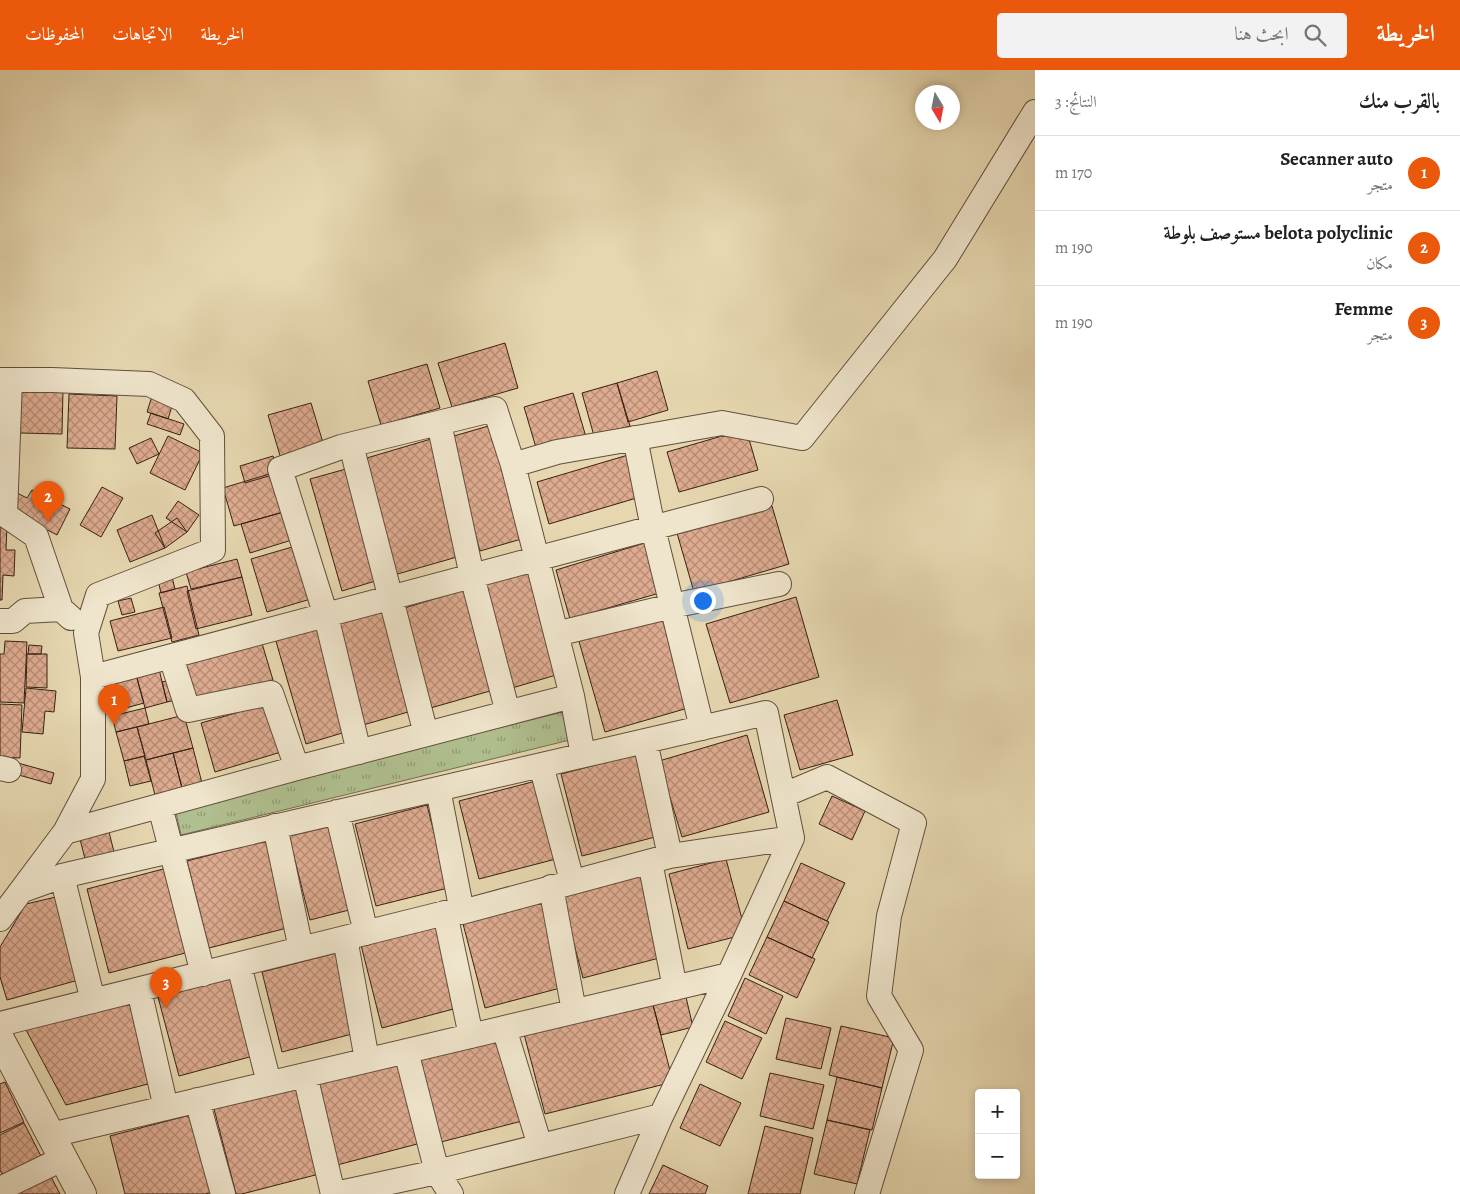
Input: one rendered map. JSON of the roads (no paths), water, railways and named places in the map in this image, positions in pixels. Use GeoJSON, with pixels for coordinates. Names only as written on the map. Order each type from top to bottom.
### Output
{"type":"FeatureCollection","features":[{"type":"Feature","properties":{"kind":"street"},"geometry":{"type":"LineString","coordinates":[[513,465],[557,452],[722,423],[802,438],[945,259],[1035,112]]}},
{"type":"Feature","properties":{"kind":"street"},"geometry":{"type":"LineString","coordinates":[[0,919],[24,890],[65,832],[93,779],[93,677],[86,633],[98,595],[213,550],[212,436],[184,400],[149,384],[5,380],[5,515],[36,536],[61,609],[86,633]]}},
{"type":"Feature","properties":{"kind":"street"},"geometry":{"type":"LineString","coordinates":[[359,752],[326,616],[280,469],[350,445],[496,409],[513,465],[572,696],[582,755]]}},
{"type":"Feature","properties":{"kind":"street"},"geometry":{"type":"LineString","coordinates":[[439,423],[472,576],[508,713]]}},
{"type":"Feature","properties":{"kind":"street"},"geometry":{"type":"LineString","coordinates":[[635,438],[653,528],[702,728]]}},
{"type":"Feature","properties":{"kind":"street"},"geometry":{"type":"LineString","coordinates":[[350,445],[426,734]]}},
{"type":"Feature","properties":{"kind":"street"},"geometry":{"type":"LineString","coordinates":[[93,677],[761,499]]}},
{"type":"Feature","properties":{"kind":"street"},"geometry":{"type":"LineString","coordinates":[[556,634],[672,606],[780,584]]}},
{"type":"Feature","properties":{"kind":"street"},"geometry":{"type":"LineString","coordinates":[[3,629],[25,611],[61,609]]}},
{"type":"Feature","properties":{"kind":"street"},"geometry":{"type":"LineString","coordinates":[[171,657],[188,710],[271,693],[297,768]]}},
{"type":"Feature","properties":{"kind":"street"},"geometry":{"type":"LineString","coordinates":[[65,832],[297,768],[572,696]]}},
{"type":"Feature","properties":{"kind":"street"},"geometry":{"type":"LineString","coordinates":[[24,890],[62,876],[766,713],[792,838],[661,1116],[627,1194]]}},
{"type":"Feature","properties":{"kind":"street"},"geometry":{"type":"LineString","coordinates":[[645,741],[675,988]]}},
{"type":"Feature","properties":{"kind":"street"},"geometry":{"type":"LineString","coordinates":[[541,765],[562,884],[574,1011]]}},
{"type":"Feature","properties":{"kind":"street"},"geometry":{"type":"LineString","coordinates":[[784,795],[827,777],[914,823],[889,916],[879,996],[911,1050],[867,1194]]}},
{"type":"Feature","properties":{"kind":"street"},"geometry":{"type":"LineString","coordinates":[[438,789],[471,1036]]}},
{"type":"Feature","properties":{"kind":"street"},"geometry":{"type":"LineString","coordinates":[[160,806],[203,974]]}},
{"type":"Feature","properties":{"kind":"street"},"geometry":{"type":"LineString","coordinates":[[337,812],[355,936],[368,1060]]}},
{"type":"Feature","properties":{"kind":"street"},"geometry":{"type":"LineString","coordinates":[[274,826],[301,949]]}},
{"type":"Feature","properties":{"kind":"street"},"geometry":{"type":"LineString","coordinates":[[0,1024],[454,913],[660,859],[792,838]]}},
{"type":"Feature","properties":{"kind":"street"},"geometry":{"type":"LineString","coordinates":[[62,876],[93,1001]]}},
{"type":"Feature","properties":{"kind":"street"},"geometry":{"type":"LineString","coordinates":[[239,965],[269,1083]]}},
{"type":"Feature","properties":{"kind":"street"},"geometry":{"type":"LineString","coordinates":[[0,1189],[57,1147],[166,1108],[729,975]]}},
{"type":"Feature","properties":{"kind":"street"},"geometry":{"type":"LineString","coordinates":[[139,990],[166,1108]]}},
{"type":"Feature","properties":{"kind":"street"},"geometry":{"type":"LineString","coordinates":[[504,1028],[540,1146]]}},
{"type":"Feature","properties":{"kind":"street"},"geometry":{"type":"LineString","coordinates":[[0,1040],[82,1194]]}},
{"type":"Feature","properties":{"kind":"street"},"geometry":{"type":"LineString","coordinates":[[406,1051],[437,1172],[451,1194]]}},
{"type":"Feature","properties":{"kind":"street"},"geometry":{"type":"LineString","coordinates":[[305,1075],[334,1194],[437,1172],[661,1116]]}},
{"type":"Feature","properties":{"kind":"street"},"geometry":{"type":"LineString","coordinates":[[197,1100],[223,1194]]}},
{"type":"Feature","properties":{"kind":"place","name":"belota polyclinic مستوصف بلوطة"},"geometry":{"type":"Point","coordinates":[48,522]}},
{"type":"Feature","properties":{"kind":"place","name":"Secanner auto"},"geometry":{"type":"Point","coordinates":[114,725]}},
{"type":"Feature","properties":{"kind":"place","name":"Femme"},"geometry":{"type":"Point","coordinates":[166,1008]}}]}
